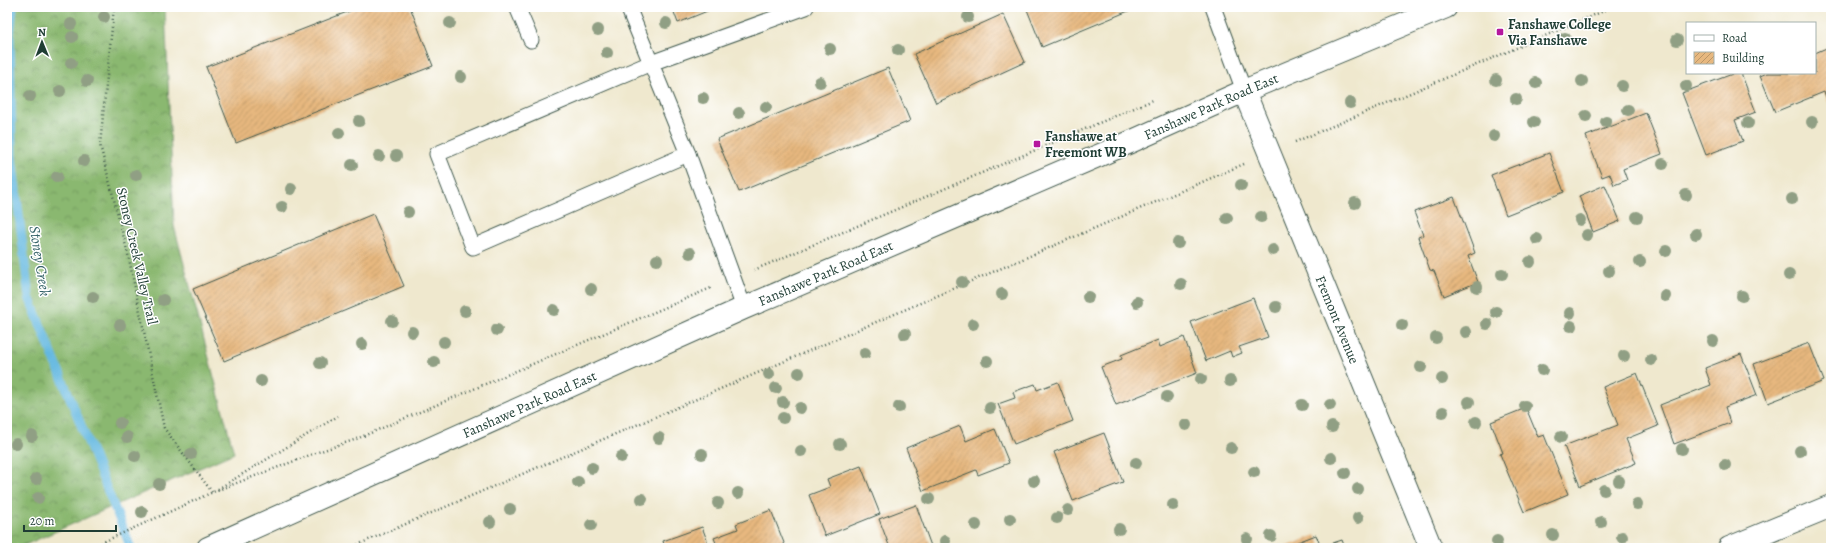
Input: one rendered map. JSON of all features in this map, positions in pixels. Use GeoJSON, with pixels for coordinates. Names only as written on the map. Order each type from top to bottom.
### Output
{"type":"FeatureCollection","features":[{"type":"Feature","properties":{"kind":"main road","name":"Fanshawe Park Road East"},"geometry":{"type":"LineString","coordinates":[[208,548],[744,308],[1244,92],[1446,7]]}},
{"type":"Feature","properties":{"kind":"main road","name":"Fremont Avenue"},"geometry":{"type":"LineString","coordinates":[[1244,92],[1431,548]]}},
{"type":"Feature","properties":{"kind":"main road"},"geometry":{"type":"LineString","coordinates":[[1729,548],[1831,506]]}},
{"type":"Feature","properties":{"kind":"lane"},"geometry":{"type":"LineString","coordinates":[[517,7],[531,40]]}},
{"type":"Feature","properties":{"kind":"lane"},"geometry":{"type":"LineString","coordinates":[[628,7],[688,154],[744,308]]}},
{"type":"Feature","properties":{"kind":"lane"},"geometry":{"type":"LineString","coordinates":[[688,154],[473,247],[437,154],[651,63],[806,7]]}},
{"type":"Feature","properties":{"kind":"lane"},"geometry":{"type":"LineString","coordinates":[[1213,7],[1244,92]]}},
{"type":"Feature","properties":{"kind":"path","name":"Stoney Creek Valley Trail"},"geometry":{"type":"LineString","coordinates":[[114,7],[100,145],[128,254],[164,428],[213,492]]}},
{"type":"Feature","properties":{"kind":"path"},"geometry":{"type":"LineString","coordinates":[[350,548],[1608,7]]}},
{"type":"Feature","properties":{"kind":"path"},"geometry":{"type":"LineString","coordinates":[[1304,138],[1613,7]]}},
{"type":"Feature","properties":{"kind":"path"},"geometry":{"type":"LineString","coordinates":[[90,548],[213,492],[354,440],[1154,99]]}},
{"type":"Feature","properties":{"kind":"path"},"geometry":{"type":"LineString","coordinates":[[364,542],[1246,163]]}},
{"type":"Feature","properties":{"kind":"path"},"geometry":{"type":"LineString","coordinates":[[213,492],[338,416]]}},
{"type":"Feature","properties":{"kind":"green space"},"geometry":{"type":"Polygon","coordinates":[[[7,7],[165,7],[174,226],[234,453],[18,548],[7,548],[7,7]]]}},
{"type":"Feature","properties":{"kind":"building"},"geometry":{"type":"Polygon","coordinates":[[[360,7],[410,7],[433,66],[236,143],[206,67],[360,7]]]}},
{"type":"Feature","properties":{"kind":"building"},"geometry":{"type":"Polygon","coordinates":[[[672,7],[717,7],[678,23],[672,7]]]}},
{"type":"Feature","properties":{"kind":"building"},"geometry":{"type":"Polygon","coordinates":[[[1026,7],[1138,7],[1042,47],[1026,7]]]}},
{"type":"Feature","properties":{"kind":"building"},"geometry":{"type":"Polygon","coordinates":[[[1003,14],[1025,62],[936,103],[914,54],[1003,14]]]}},
{"type":"Feature","properties":{"kind":"building"},"geometry":{"type":"Polygon","coordinates":[[[1831,46],[1831,103],[1829,104],[1824,92],[1775,112],[1760,76],[1765,74],[1816,74],[1816,53],[1831,46]]]}},
{"type":"Feature","properties":{"kind":"building"},"geometry":{"type":"Polygon","coordinates":[[[888,68],[910,121],[739,192],[717,139],[888,68]]]}},
{"type":"Feature","properties":{"kind":"building"},"geometry":{"type":"Polygon","coordinates":[[[1732,74],[1741,74],[1756,112],[1735,120],[1743,141],[1706,155],[1682,93],[1732,74]]]}},
{"type":"Feature","properties":{"kind":"building"},"geometry":{"type":"Polygon","coordinates":[[[1646,113],[1662,154],[1623,169],[1627,180],[1614,185],[1610,174],[1602,177],[1586,136],[1646,113]]]}},
{"type":"Feature","properties":{"kind":"building"},"geometry":{"type":"Polygon","coordinates":[[[1549,153],[1564,192],[1506,215],[1491,175],[1549,153]]]}},
{"type":"Feature","properties":{"kind":"building"},"geometry":{"type":"Polygon","coordinates":[[[1605,185],[1620,221],[1593,232],[1579,196],[1605,185]]]}},
{"type":"Feature","properties":{"kind":"building"},"geometry":{"type":"Polygon","coordinates":[[[1454,197],[1475,253],[1468,256],[1478,282],[1444,296],[1434,271],[1430,270],[1418,237],[1423,235],[1414,212],[1454,197]]]}},
{"type":"Feature","properties":{"kind":"building"},"geometry":{"type":"Polygon","coordinates":[[[373,214],[404,286],[224,361],[193,289],[373,214]]]}},
{"type":"Feature","properties":{"kind":"building"},"geometry":{"type":"Polygon","coordinates":[[[1253,298],[1268,337],[1239,347],[1242,353],[1232,357],[1230,351],[1206,361],[1191,322],[1253,298]]]}},
{"type":"Feature","properties":{"kind":"building"},"geometry":{"type":"Polygon","coordinates":[[[1184,337],[1197,373],[1116,405],[1101,367],[1122,359],[1121,355],[1158,340],[1160,347],[1184,337]]]}},
{"type":"Feature","properties":{"kind":"building"},"geometry":{"type":"Polygon","coordinates":[[[1809,343],[1824,381],[1768,403],[1754,364],[1809,343]]]}},
{"type":"Feature","properties":{"kind":"building"},"geometry":{"type":"Polygon","coordinates":[[[1741,354],[1757,395],[1725,407],[1730,423],[1674,444],[1660,405],[1711,385],[1705,368],[1741,354]]]}},
{"type":"Feature","properties":{"kind":"building"},"geometry":{"type":"Polygon","coordinates":[[[1637,373],[1658,426],[1626,439],[1636,463],[1580,486],[1564,446],[1618,425],[1603,387],[1637,373]]]}},
{"type":"Feature","properties":{"kind":"building"},"geometry":{"type":"Polygon","coordinates":[[[1058,382],[1073,421],[1014,444],[998,404],[1015,398],[1013,392],[1035,384],[1037,390],[1058,382]]]}},
{"type":"Feature","properties":{"kind":"building"},"geometry":{"type":"Polygon","coordinates":[[[1526,408],[1538,437],[1544,435],[1568,494],[1524,512],[1500,454],[1503,453],[1491,422],[1526,408]]]}},
{"type":"Feature","properties":{"kind":"building"},"geometry":{"type":"Polygon","coordinates":[[[960,426],[966,441],[995,429],[1009,463],[978,475],[976,470],[923,491],[906,448],[960,426]]]}},
{"type":"Feature","properties":{"kind":"building"},"geometry":{"type":"Polygon","coordinates":[[[1104,433],[1123,482],[1073,501],[1054,452],[1104,433]]]}},
{"type":"Feature","properties":{"kind":"building"},"geometry":{"type":"Polygon","coordinates":[[[861,466],[880,514],[825,536],[809,495],[830,487],[827,479],[861,466]]]}},
{"type":"Feature","properties":{"kind":"building"},"geometry":{"type":"Polygon","coordinates":[[[916,505],[931,546],[926,548],[890,548],[879,519],[916,505]]]}},
{"type":"Feature","properties":{"kind":"building"},"geometry":{"type":"Polygon","coordinates":[[[771,510],[786,548],[718,548],[714,538],[738,529],[736,524],[771,510]]]}},
{"type":"Feature","properties":{"kind":"building"},"geometry":{"type":"Polygon","coordinates":[[[702,527],[710,548],[665,548],[663,541],[702,527]]]}},
{"type":"Feature","properties":{"kind":"building"},"geometry":{"type":"Polygon","coordinates":[[[1316,535],[1321,547],[1342,540],[1345,548],[1282,548],[1316,535]]]}},
{"type":"Feature","properties":{"kind":"waterway","name":"Stoney Creek"},"geometry":{"type":"LineString","coordinates":[[13,7],[10,34],[12,157],[29,297],[131,548]]}},
{"type":"Feature","properties":{"kind":"place","name":"Fanshawe College Via Fanshawe"},"geometry":{"type":"Point","coordinates":[1500,32]}},
{"type":"Feature","properties":{"kind":"place","name":"Fanshawe at Freemont WB"},"geometry":{"type":"Point","coordinates":[1037,144]}}]}
